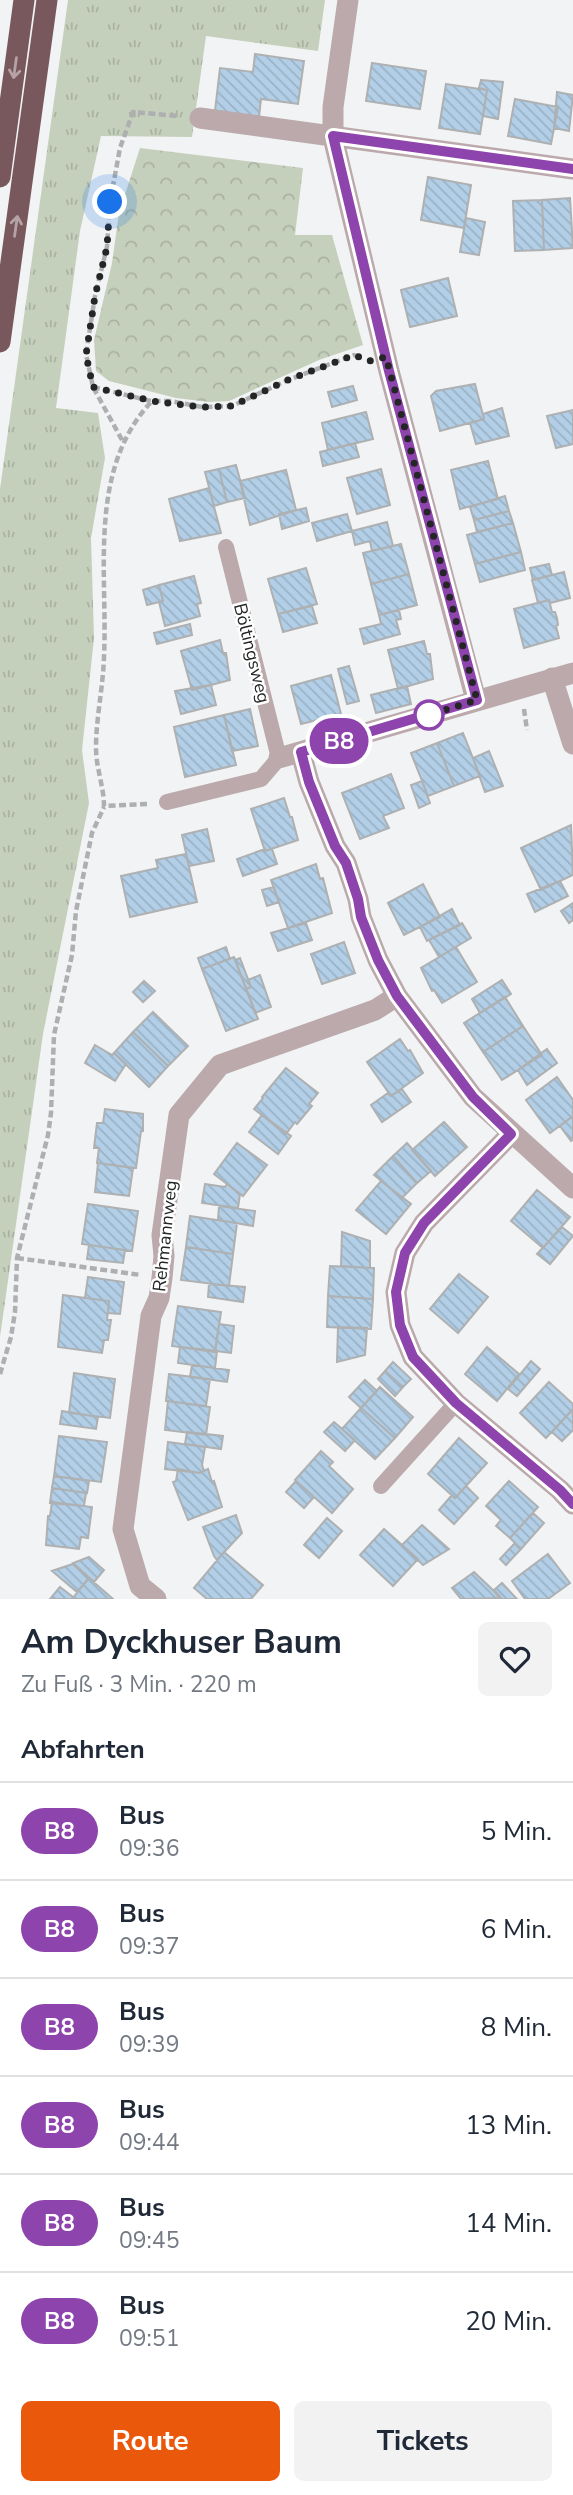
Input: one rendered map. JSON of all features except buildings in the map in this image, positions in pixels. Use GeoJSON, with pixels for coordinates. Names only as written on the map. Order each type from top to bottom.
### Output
{"type":"FeatureCollection","features":[{"type":"Feature","properties":{"kind":"highway"},"geometry":{"type":"LineString","coordinates":[[0,177],[23,0]]}},
{"type":"Feature","properties":{"kind":"highway"},"geometry":{"type":"LineString","coordinates":[[0,342],[47,0]]}},
{"type":"Feature","properties":{"kind":"street"},"geometry":{"type":"LineString","coordinates":[[348,0],[333,107],[333,136],[386,357],[477,700]]}},
{"type":"Feature","properties":{"kind":"street"},"geometry":{"type":"LineString","coordinates":[[200,118],[573,169]]}},
{"type":"Feature","properties":{"kind":"street"},"geometry":{"type":"LineString","coordinates":[[279,758],[573,673]]}},
{"type":"Feature","properties":{"kind":"street"},"geometry":{"type":"LineString","coordinates":[[552,678],[573,744]]}},
{"type":"Feature","properties":{"kind":"street"},"geometry":{"type":"LineString","coordinates":[[301,752],[309,782],[335,846],[346,863],[361,917],[378,960],[397,996],[473,1097],[573,1188]]}},
{"type":"Feature","properties":{"kind":"street","name":"Rehmannweg"},"geometry":{"type":"LineString","coordinates":[[156,1599],[140,1586],[123,1529],[151,1316],[159,1298],[162,1278],[162,1235],[179,1115],[220,1065],[375,1010],[397,996]]}},
{"type":"Feature","properties":{"kind":"street"},"geometry":{"type":"LineString","coordinates":[[511,1134],[424,1223],[405,1253],[396,1292],[400,1325],[413,1357],[456,1403],[560,1490],[573,1504]]}},
{"type":"Feature","properties":{"kind":"lane","name":"Böltingsweg"},"geometry":{"type":"LineString","coordinates":[[226,547],[279,758]]}},
{"type":"Feature","properties":{"kind":"lane"},"geometry":{"type":"LineString","coordinates":[[167,802],[261,779],[279,758]]}},
{"type":"Feature","properties":{"kind":"lane"},"geometry":{"type":"LineString","coordinates":[[381,1486],[456,1403]]}},
{"type":"Feature","properties":{"kind":"path"},"geometry":{"type":"LineString","coordinates":[[123,441],[93,387],[86,355],[95,296],[107,247],[110,202],[120,148],[133,112],[200,118]]}},
{"type":"Feature","properties":{"kind":"path"},"geometry":{"type":"LineString","coordinates":[[93,387],[152,401],[202,407],[232,406],[288,380],[354,355],[369,361],[386,357]]}},
{"type":"Feature","properties":{"kind":"path"},"geometry":{"type":"LineString","coordinates":[[0,1374],[15,1312],[17,1258],[48,1135],[54,1035],[72,955],[76,911],[92,833],[104,806],[96,751],[104,658],[105,519],[112,473],[123,441],[136,417],[152,401]]}},
{"type":"Feature","properties":{"kind":"path"},"geometry":{"type":"LineString","coordinates":[[104,806],[167,802]]}},
{"type":"Feature","properties":{"kind":"path"},"geometry":{"type":"LineString","coordinates":[[17,1258],[162,1278]]}},
{"type":"Feature","properties":{"kind":"green space"},"geometry":{"type":"Polygon","coordinates":[[[68,0],[325,0],[318,51],[206,36],[192,137],[101,136],[80,231],[56,408],[98,413],[105,458],[91,538],[94,638],[82,750],[89,803],[43,1034],[0,1337],[0,489],[68,0]]]}},
{"type":"Feature","properties":{"kind":"green space"},"geometry":{"type":"Polygon","coordinates":[[[140,148],[303,168],[295,235],[332,235],[363,345],[319,360],[229,401],[209,402],[176,398],[109,381],[96,371],[94,340],[112,263],[119,213],[140,148]]]}},
{"type":"Feature","properties":{"kind":"bus line","name":"B8"},"geometry":{"type":"LineString","coordinates":[[573,169],[333,136],[389,371],[477,700],[301,752],[309,782],[335,846],[346,863],[361,917],[378,960],[397,996],[473,1097],[511,1134],[424,1223],[405,1253],[396,1292],[400,1325],[413,1357],[456,1403],[560,1490],[573,1504]]}},
{"type":"Feature","properties":{"kind":"route"},"geometry":{"type":"LineString","coordinates":[[110,202],[107,247],[95,296],[86,355],[93,387],[152,401],[170,401],[202,407],[232,406],[288,380],[354,355],[369,361],[386,357],[477,700],[429,715]]}}]}
